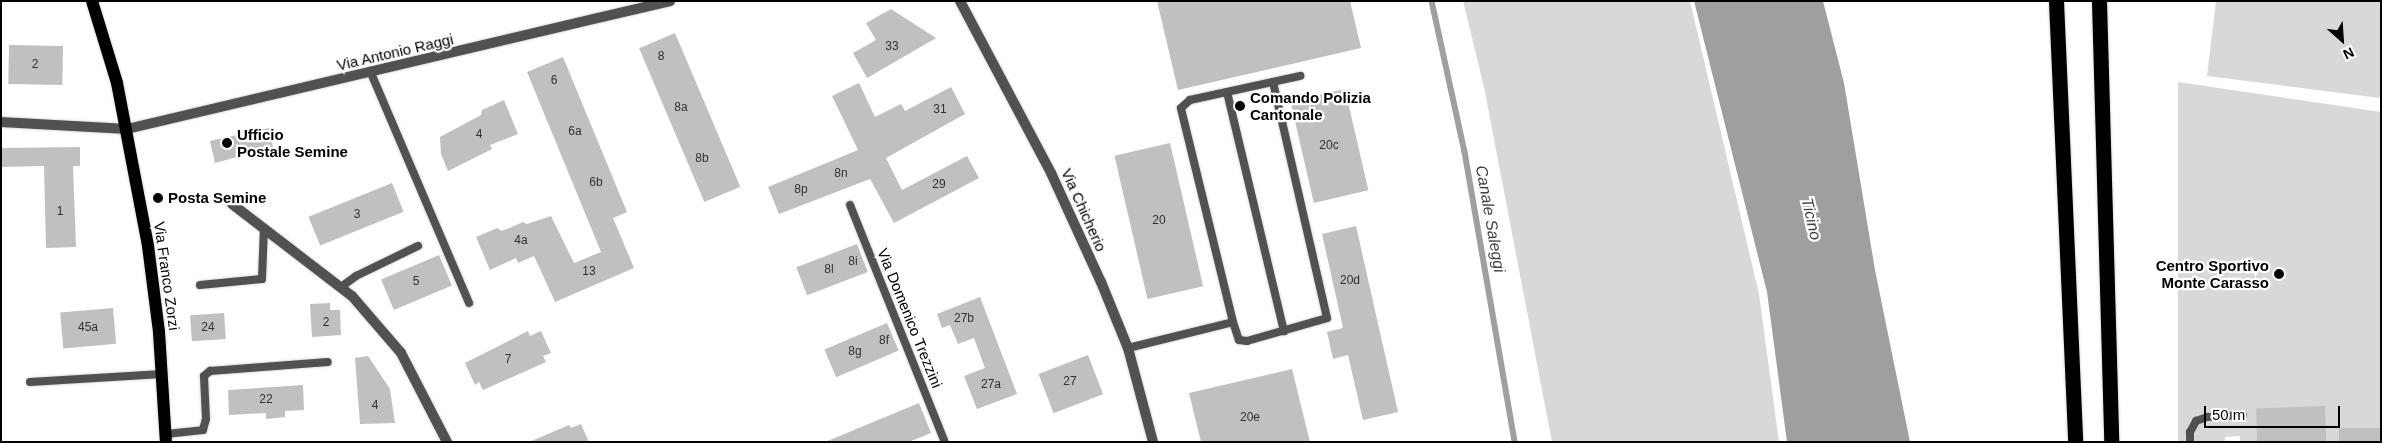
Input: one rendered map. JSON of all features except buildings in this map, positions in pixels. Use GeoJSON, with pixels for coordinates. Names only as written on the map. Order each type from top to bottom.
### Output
{"type":"FeatureCollection","features":[{"type":"Feature","properties":{"kind":"highway"},"geometry":{"type":"LineString","coordinates":[[2056,1],[2075,442]]}},
{"type":"Feature","properties":{"kind":"highway"},"geometry":{"type":"LineString","coordinates":[[2099,1],[2111,442]]}},
{"type":"Feature","properties":{"kind":"main road","name":"Via Franco Zorzi"},"geometry":{"type":"LineString","coordinates":[[92,1],[127,129],[155,289],[166,438]]}},
{"type":"Feature","properties":{"kind":"street","name":"Via Antonio Raggi"},"geometry":{"type":"LineString","coordinates":[[1,122],[127,129],[670,1]]}},
{"type":"Feature","properties":{"kind":"street","name":"Via Chicherio"},"geometry":{"type":"LineString","coordinates":[[960,1],[1051,173],[1128,348],[1153,442]]}},
{"type":"Feature","properties":{"kind":"street"},"geometry":{"type":"LineString","coordinates":[[232,204],[352,296],[401,353],[447,442]]}},
{"type":"Feature","properties":{"kind":"lane"},"geometry":{"type":"LineString","coordinates":[[370,73],[469,303]]}},
{"type":"Feature","properties":{"kind":"lane"},"geometry":{"type":"LineString","coordinates":[[1273,82],[1328,314],[1319,322],[1242,341],[1236,335],[1181,108],[1190,100],[1300,76]]}},
{"type":"Feature","properties":{"kind":"lane"},"geometry":{"type":"LineString","coordinates":[[1227,92],[1284,331]]}},
{"type":"Feature","properties":{"kind":"lane","name":"Via Domenico Trezzini"},"geometry":{"type":"LineString","coordinates":[[850,205],[945,442]]}},
{"type":"Feature","properties":{"kind":"lane"},"geometry":{"type":"LineString","coordinates":[[200,285],[262,279],[264,228]]}},
{"type":"Feature","properties":{"kind":"lane"},"geometry":{"type":"LineString","coordinates":[[341,287],[356,276],[418,246]]}},
{"type":"Feature","properties":{"kind":"lane"},"geometry":{"type":"LineString","coordinates":[[1128,348],[1233,322]]}},
{"type":"Feature","properties":{"kind":"lane"},"geometry":{"type":"LineString","coordinates":[[166,438],[203,430],[206,419],[204,376],[210,371],[328,362]]}},
{"type":"Feature","properties":{"kind":"lane"},"geometry":{"type":"LineString","coordinates":[[30,382],[162,374]]}},
{"type":"Feature","properties":{"kind":"lane"},"geometry":{"type":"LineString","coordinates":[[2190,442],[2190,432],[2196,422],[2207,417],[2244,415]]}},
{"type":"Feature","properties":{"kind":"shaded area"},"geometry":{"type":"Polygon","coordinates":[[[1463,1],[1690,1],[1759,294],[1779,442],[1552,442],[1484,87],[1463,1]]]}},
{"type":"Feature","properties":{"kind":"shaded area"},"geometry":{"type":"Polygon","coordinates":[[[2216,1],[2381,1],[2380,98],[2207,76],[2216,1]]]}},
{"type":"Feature","properties":{"kind":"shaded area","name":"Centro Sportivo Monte Carasso"},"geometry":{"type":"Polygon","coordinates":[[[2178,82],[2381,112],[2381,442],[2240,442],[2240,436],[2225,437],[2225,442],[2178,442],[2178,82]]]}},
{"type":"Feature","properties":{"kind":"water","name":"Ticino"},"geometry":{"type":"Polygon","coordinates":[[[1694,1],[1823,1],[1844,83],[1875,270],[1910,442],[1787,442],[1767,292],[1694,1]]]}},
{"type":"Feature","properties":{"kind":"waterway","name":"Canale Saleggi"},"geometry":{"type":"LineString","coordinates":[[1432,1],[1465,152],[1515,442]]}},
{"type":"Feature","properties":{"kind":"place","name":"Comando Polizia Cantonale"},"geometry":{"type":"Point","coordinates":[1240,106]}},
{"type":"Feature","properties":{"kind":"place","name":"Ufficio Postale Semine"},"geometry":{"type":"Point","coordinates":[227,143]}},
{"type":"Feature","properties":{"kind":"place","name":"Posta Semine"},"geometry":{"type":"Point","coordinates":[158,198]}},
{"type":"Feature","properties":{"kind":"place","name":"Centro Sportivo Monte Carasso"},"geometry":{"type":"Point","coordinates":[2279,274]}}]}
